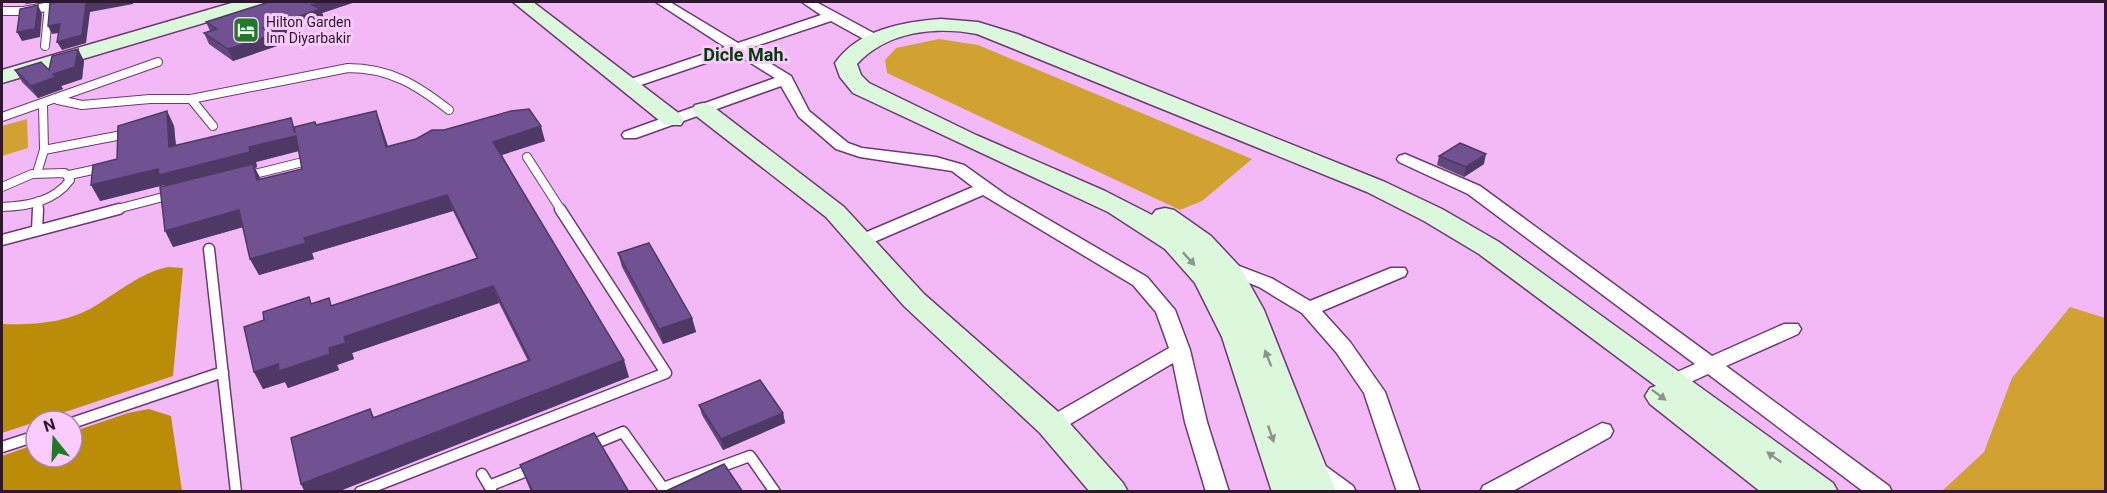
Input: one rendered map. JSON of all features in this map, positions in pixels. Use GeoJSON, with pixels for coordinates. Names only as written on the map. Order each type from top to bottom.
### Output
{"type":"FeatureCollection","features":[{"type":"Feature","properties":{"kind":"main road"},"geometry":{"type":"LineString","coordinates":[[2,76],[254,2]]}},
{"type":"Feature","properties":{"kind":"main road"},"geometry":{"type":"LineString","coordinates":[[522,2],[673,120]]}},
{"type":"Feature","properties":{"kind":"main road"},"geometry":{"type":"LineString","coordinates":[[1290,492],[1250,375],[1218,297],[1191,259],[1162,233],[1113,205],[861,88],[851,77],[846,63],[854,52],[874,39],[940,26],[983,30],[1010,38],[1376,187],[1433,215],[1489,248],[1821,492]]}},
{"type":"Feature","properties":{"kind":"main road"},"geometry":{"type":"LineString","coordinates":[[1319,492],[1249,310],[1226,267],[1202,242],[1170,219],[1133,198],[901,96],[876,81],[869,69],[874,55],[889,44],[910,36],[946,33],[988,40],[1294,163],[1421,221],[1487,265],[1786,492]]}},
{"type":"Feature","properties":{"kind":"main road"},"geometry":{"type":"LineString","coordinates":[[703,110],[835,212],[914,300],[1052,425],[1111,492]]}},
{"type":"Feature","properties":{"kind":"street"},"geometry":{"type":"LineString","coordinates":[[662,2],[786,79],[795,101],[804,114],[842,146],[871,154],[936,162],[958,168],[986,188],[1140,281],[1165,310],[1180,350],[1196,422],[1218,492]]}},
{"type":"Feature","properties":{"kind":"street"},"geometry":{"type":"LineString","coordinates":[[808,2],[874,39]]}},
{"type":"Feature","properties":{"kind":"street"},"geometry":{"type":"LineString","coordinates":[[627,85],[832,16]]}},
{"type":"Feature","properties":{"kind":"street"},"geometry":{"type":"LineString","coordinates":[[630,135],[786,79]]}},
{"type":"Feature","properties":{"kind":"street"},"geometry":{"type":"LineString","coordinates":[[1405,159],[1474,190],[1881,492]]}},
{"type":"Feature","properties":{"kind":"street"},"geometry":{"type":"LineString","coordinates":[[861,241],[986,188]]}},
{"type":"Feature","properties":{"kind":"street"},"geometry":{"type":"LineString","coordinates":[[1226,267],[1266,283],[1309,309],[1343,347],[1374,392],[1409,492]]}},
{"type":"Feature","properties":{"kind":"street"},"geometry":{"type":"LineString","coordinates":[[1309,309],[1398,272]]}},
{"type":"Feature","properties":{"kind":"street"},"geometry":{"type":"LineString","coordinates":[[1673,382],[1791,329]]}},
{"type":"Feature","properties":{"kind":"street"},"geometry":{"type":"LineString","coordinates":[[1052,425],[1180,350]]}},
{"type":"Feature","properties":{"kind":"street"},"geometry":{"type":"LineString","coordinates":[[1500,490],[1602,431]]}},
{"type":"Feature","properties":{"kind":"street"},"geometry":{"type":"LineString","coordinates":[[1310,466],[1345,492]]}},
{"type":"Feature","properties":{"kind":"lane"},"geometry":{"type":"LineString","coordinates":[[2,12],[73,2]]}},
{"type":"Feature","properties":{"kind":"lane"},"geometry":{"type":"LineString","coordinates":[[45,45],[49,6]]}},
{"type":"Feature","properties":{"kind":"lane"},"geometry":{"type":"LineString","coordinates":[[2,117],[58,100],[104,80],[158,62]]}},
{"type":"Feature","properties":{"kind":"lane"},"geometry":{"type":"LineString","coordinates":[[58,100],[82,105],[150,99],[190,99],[348,68],[367,67],[390,71],[420,88],[449,110]]}},
{"type":"Feature","properties":{"kind":"lane"},"geometry":{"type":"LineString","coordinates":[[190,99],[213,126]]}},
{"type":"Feature","properties":{"kind":"lane"},"geometry":{"type":"LineString","coordinates":[[37,173],[44,150],[43,105]]}},
{"type":"Feature","properties":{"kind":"lane"},"geometry":{"type":"LineString","coordinates":[[44,150],[142,131]]}},
{"type":"Feature","properties":{"kind":"lane"},"geometry":{"type":"LineString","coordinates":[[360,492],[666,374],[527,158]]}},
{"type":"Feature","properties":{"kind":"lane"},"geometry":{"type":"LineString","coordinates":[[231,180],[299,163]]}},
{"type":"Feature","properties":{"kind":"lane"},"geometry":{"type":"LineString","coordinates":[[2,187],[37,173],[57,172],[69,176],[117,165]]}},
{"type":"Feature","properties":{"kind":"lane"},"geometry":{"type":"LineString","coordinates":[[2,207],[39,201],[68,185],[69,176]]}},
{"type":"Feature","properties":{"kind":"lane"},"geometry":{"type":"LineString","coordinates":[[2,240],[185,192]]}},
{"type":"Feature","properties":{"kind":"lane"},"geometry":{"type":"LineString","coordinates":[[37,230],[39,201]]}},
{"type":"Feature","properties":{"kind":"lane"},"geometry":{"type":"LineString","coordinates":[[209,249],[236,492]]}},
{"type":"Feature","properties":{"kind":"lane"},"geometry":{"type":"LineString","coordinates":[[84,419],[223,372]]}},
{"type":"Feature","properties":{"kind":"lane"},"geometry":{"type":"LineString","coordinates":[[581,448],[622,432],[663,488],[750,456],[775,492]]}},
{"type":"Feature","properties":{"kind":"lane"},"geometry":{"type":"LineString","coordinates":[[2,447],[24,440]]}},
{"type":"Feature","properties":{"kind":"lane"},"geometry":{"type":"LineString","coordinates":[[482,474],[491,489],[551,461]]}},
{"type":"Feature","properties":{"kind":"shaded area"},"geometry":{"type":"Polygon","coordinates":[[[939,39],[978,45],[1252,159],[1202,201],[1180,210],[887,73],[885,60],[896,48],[939,39]]]}},
{"type":"Feature","properties":{"kind":"shaded area"},"geometry":{"type":"Polygon","coordinates":[[[27,119],[28,148],[2,156],[2,126],[27,119]]]}},
{"type":"Feature","properties":{"kind":"shaded area"},"geometry":{"type":"Polygon","coordinates":[[[168,267],[183,268],[173,376],[74,409],[24,409],[24,426],[2,433],[2,324],[38,323],[73,316],[95,306],[139,278],[168,267]]]}},
{"type":"Feature","properties":{"kind":"shaded area"},"geometry":{"type":"Polygon","coordinates":[[[2070,307],[2105,318],[2105,491],[1942,491],[1984,452],[2012,378],[2070,307]]]}},
{"type":"Feature","properties":{"kind":"shaded area"},"geometry":{"type":"Polygon","coordinates":[[[149,409],[171,416],[182,491],[2,491],[2,456],[24,448],[24,469],[84,469],[84,428],[128,413],[149,409]]]}},
{"type":"Feature","properties":{"kind":"building"},"geometry":{"type":"Polygon","coordinates":[[[98,2],[86,4],[82,35],[57,42],[60,24],[48,26],[50,3],[98,2]]]}},
{"type":"Feature","properties":{"kind":"building"},"geometry":{"type":"Polygon","coordinates":[[[269,2],[321,2],[312,5],[321,9],[263,28],[276,34],[228,49],[204,33],[217,29],[206,22],[269,2]]]}},
{"type":"Feature","properties":{"kind":"building"},"geometry":{"type":"Polygon","coordinates":[[[38,5],[35,29],[17,32],[20,9],[38,5]]]}},
{"type":"Feature","properties":{"kind":"building"},"geometry":{"type":"Polygon","coordinates":[[[78,49],[75,67],[53,74],[56,77],[31,86],[15,70],[41,62],[49,70],[52,56],[78,49]]]}},
{"type":"Feature","properties":{"kind":"building"},"geometry":{"type":"Polygon","coordinates":[[[529,109],[541,126],[493,142],[624,360],[301,484],[291,438],[370,409],[373,418],[530,360],[493,286],[344,337],[346,343],[329,348],[330,354],[279,371],[278,364],[254,372],[244,327],[264,320],[263,312],[309,297],[311,304],[329,298],[331,306],[478,258],[447,195],[304,238],[306,243],[250,259],[239,210],[165,231],[160,187],[253,164],[257,180],[302,169],[296,136],[249,147],[250,152],[159,175],[158,169],[91,185],[93,165],[117,159],[118,126],[167,111],[169,147],[291,118],[295,133],[294,127],[315,122],[316,125],[376,111],[386,147],[416,139],[432,130],[444,130],[511,111],[529,109]]]}},
{"type":"Feature","properties":{"kind":"building"},"geometry":{"type":"Polygon","coordinates":[[[1460,143],[1486,154],[1466,167],[1439,156],[1460,143]]]}},
{"type":"Feature","properties":{"kind":"building"},"geometry":{"type":"Polygon","coordinates":[[[649,243],[692,318],[659,329],[618,253],[649,243]]]}},
{"type":"Feature","properties":{"kind":"building"},"geometry":{"type":"Polygon","coordinates":[[[760,380],[783,413],[721,439],[699,405],[760,380]]]}},
{"type":"Feature","properties":{"kind":"building"},"geometry":{"type":"Polygon","coordinates":[[[594,433],[629,492],[533,492],[520,465],[594,433]]]}},
{"type":"Feature","properties":{"kind":"building"},"geometry":{"type":"Polygon","coordinates":[[[724,464],[743,492],[664,492],[724,464]]]}},
{"type":"Feature","properties":{"kind":"place","name":"Hilton Garden Inn Diyarbakir"},"geometry":{"type":"Point","coordinates":[246,30]}},
{"type":"Feature","properties":{"kind":"district","name":"Dicle Mah."},"geometry":{"type":"Point","coordinates":[746,54]}}]}
